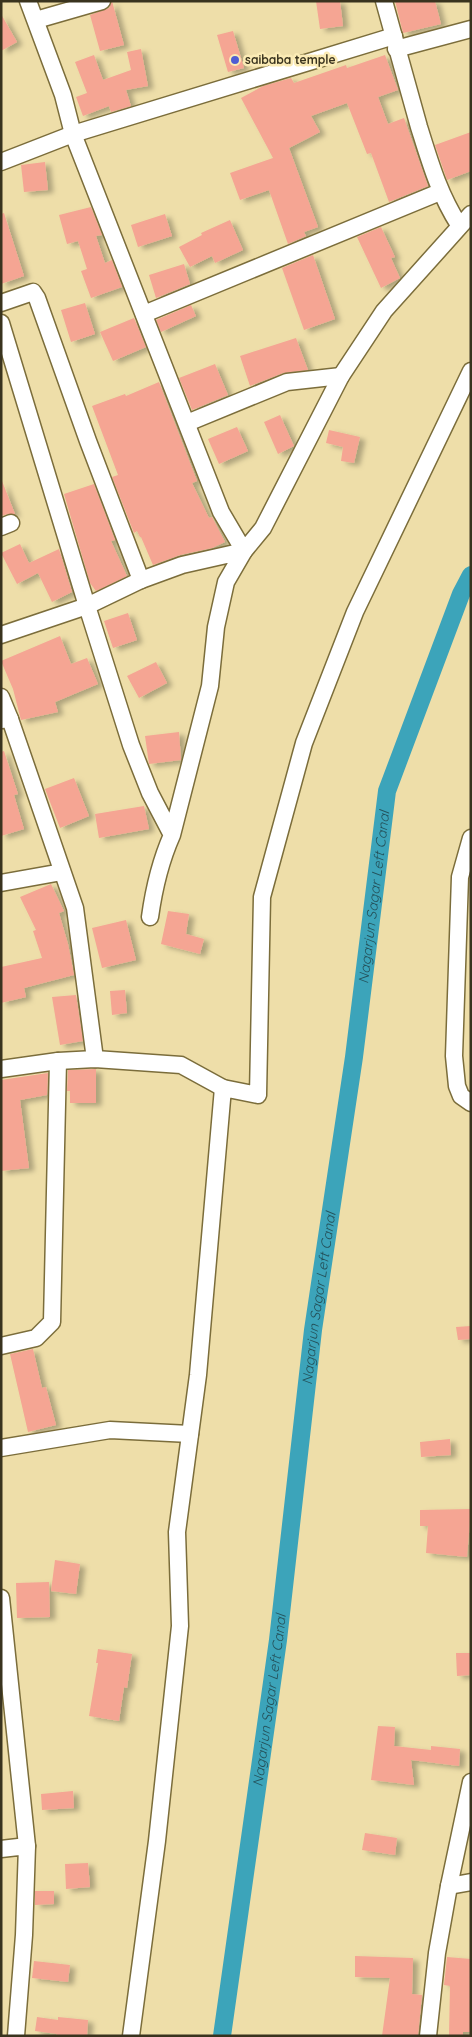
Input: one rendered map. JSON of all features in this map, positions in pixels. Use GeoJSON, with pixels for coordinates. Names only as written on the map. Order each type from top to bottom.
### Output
{"type":"FeatureCollection","features":[{"type":"Feature","properties":{"kind":"street"},"geometry":{"type":"LineString","coordinates":[[28,1],[63,95],[73,134],[221,512],[244,551]]}},
{"type":"Feature","properties":{"kind":"street"},"geometry":{"type":"LineString","coordinates":[[36,20],[102,1]]}},
{"type":"Feature","properties":{"kind":"street"},"geometry":{"type":"LineString","coordinates":[[150,917],[162,857],[172,835],[210,686],[216,627],[226,582],[244,551],[263,528],[341,376],[384,311],[465,220],[440,192],[384,1]]}},
{"type":"Feature","properties":{"kind":"street"},"geometry":{"type":"LineString","coordinates":[[1,162],[73,134],[395,42],[471,29]]}},
{"type":"Feature","properties":{"kind":"street"},"geometry":{"type":"LineString","coordinates":[[144,314],[440,192]]}},
{"type":"Feature","properties":{"kind":"street"},"geometry":{"type":"LineString","coordinates":[[1,302],[33,292],[39,302],[88,441],[141,580]]}},
{"type":"Feature","properties":{"kind":"street"},"geometry":{"type":"LineString","coordinates":[[1,323],[131,745],[150,793],[172,835]]}},
{"type":"Feature","properties":{"kind":"street"},"geometry":{"type":"LineString","coordinates":[[1,1069],[58,1061],[95,1059],[181,1065],[224,1088],[258,1095],[262,897],[304,743],[355,612],[471,372]]}},
{"type":"Feature","properties":{"kind":"street"},"geometry":{"type":"LineString","coordinates":[[187,423],[287,382],[341,376]]}},
{"type":"Feature","properties":{"kind":"street"},"geometry":{"type":"LineString","coordinates":[[1,634],[87,606],[141,580],[182,565],[244,551]]}},
{"type":"Feature","properties":{"kind":"street"},"geometry":{"type":"LineString","coordinates":[[1,696],[6,719],[76,908],[95,1059]]}},
{"type":"Feature","properties":{"kind":"street"},"geometry":{"type":"LineString","coordinates":[[471,838],[460,877],[454,1056],[457,1086],[461,1096],[471,1103]]}},
{"type":"Feature","properties":{"kind":"street"},"geometry":{"type":"LineString","coordinates":[[1,883],[62,872]]}},
{"type":"Feature","properties":{"kind":"street"},"geometry":{"type":"LineString","coordinates":[[1,1346],[36,1338],[52,1322],[58,1061]]}},
{"type":"Feature","properties":{"kind":"street"},"geometry":{"type":"LineString","coordinates":[[131,2036],[157,1841],[180,1626],[177,1532],[198,1375],[224,1088]]}},
{"type":"Feature","properties":{"kind":"street"},"geometry":{"type":"LineString","coordinates":[[1,1448],[110,1430],[190,1434]]}},
{"type":"Feature","properties":{"kind":"street"},"geometry":{"type":"LineString","coordinates":[[1,1598],[27,1846],[24,1935],[16,2036]]}},
{"type":"Feature","properties":{"kind":"street"},"geometry":{"type":"LineString","coordinates":[[428,2036],[437,1953],[471,1782]]}},
{"type":"Feature","properties":{"kind":"street"},"geometry":{"type":"LineString","coordinates":[[1,1850],[27,1846]]}},
{"type":"Feature","properties":{"kind":"street"},"geometry":{"type":"LineString","coordinates":[[449,1886],[471,1882]]}},
{"type":"Feature","properties":{"kind":"building"},"geometry":{"type":"Polygon","coordinates":[[[112,1],[124,45],[100,51],[90,15],[109,8],[112,1]]]}},
{"type":"Feature","properties":{"kind":"building"},"geometry":{"type":"Polygon","coordinates":[[[316,1],[340,1],[343,26],[320,29],[316,1]]]}},
{"type":"Feature","properties":{"kind":"building"},"geometry":{"type":"Polygon","coordinates":[[[395,1],[435,1],[441,24],[403,33],[395,1]]]}},
{"type":"Feature","properties":{"kind":"building"},"geometry":{"type":"Polygon","coordinates":[[[1,14],[17,42],[1,51],[1,14]]]}},
{"type":"Feature","properties":{"kind":"building"},"geometry":{"type":"Polygon","coordinates":[[[233,31],[244,68],[228,72],[217,35],[233,31]]]}},
{"type":"Feature","properties":{"kind":"building"},"geometry":{"type":"Polygon","coordinates":[[[141,49],[148,86],[126,90],[131,106],[111,112],[109,106],[83,116],[76,97],[87,93],[75,62],[94,55],[103,80],[131,70],[127,52],[141,49]]]}},
{"type":"Feature","properties":{"kind":"building"},"geometry":{"type":"Polygon","coordinates":[[[385,55],[398,90],[378,97],[388,124],[404,118],[428,186],[389,202],[371,153],[367,154],[347,103],[311,116],[320,132],[289,148],[318,227],[304,232],[306,236],[288,244],[269,190],[240,200],[230,173],[273,158],[241,98],[263,86],[291,78],[294,83],[346,65],[347,68],[385,55]]]}},
{"type":"Feature","properties":{"kind":"building"},"geometry":{"type":"Polygon","coordinates":[[[471,132],[471,171],[447,180],[435,145],[471,132]]]}},
{"type":"Feature","properties":{"kind":"building"},"geometry":{"type":"Polygon","coordinates":[[[45,162],[48,190],[24,192],[21,165],[45,162]]]}},
{"type":"Feature","properties":{"kind":"building"},"geometry":{"type":"Polygon","coordinates":[[[91,207],[102,235],[96,236],[105,263],[112,260],[122,287],[91,298],[81,271],[87,269],[78,241],[67,244],[59,215],[91,207]]]}},
{"type":"Feature","properties":{"kind":"building"},"geometry":{"type":"Polygon","coordinates":[[[4,213],[24,276],[1,284],[1,214],[4,213]]]}},
{"type":"Feature","properties":{"kind":"building"},"geometry":{"type":"Polygon","coordinates":[[[165,214],[172,236],[138,247],[131,225],[165,214]]]}},
{"type":"Feature","properties":{"kind":"building"},"geometry":{"type":"Polygon","coordinates":[[[230,220],[243,250],[215,263],[212,256],[190,267],[179,247],[202,235],[201,233],[230,220]]]}},
{"type":"Feature","properties":{"kind":"building"},"geometry":{"type":"Polygon","coordinates":[[[381,227],[395,257],[391,258],[400,278],[381,288],[357,237],[381,227]]]}},
{"type":"Feature","properties":{"kind":"building"},"geometry":{"type":"Polygon","coordinates":[[[313,255],[335,319],[304,330],[282,268],[313,255]]]}},
{"type":"Feature","properties":{"kind":"building"},"geometry":{"type":"Polygon","coordinates":[[[184,264],[190,284],[156,298],[149,275],[184,264]]]}},
{"type":"Feature","properties":{"kind":"building"},"geometry":{"type":"Polygon","coordinates":[[[85,303],[95,334],[71,342],[61,310],[85,303]]]}},
{"type":"Feature","properties":{"kind":"building"},"geometry":{"type":"Polygon","coordinates":[[[191,305],[196,316],[161,332],[156,320],[191,305]]]}},
{"type":"Feature","properties":{"kind":"building"},"geometry":{"type":"Polygon","coordinates":[[[134,318],[146,347],[113,361],[100,332],[134,318]]]}},
{"type":"Feature","properties":{"kind":"building"},"geometry":{"type":"Polygon","coordinates":[[[296,338],[308,370],[283,373],[250,386],[240,356],[296,338]]]}},
{"type":"Feature","properties":{"kind":"building"},"geometry":{"type":"Polygon","coordinates":[[[215,364],[228,395],[192,410],[179,378],[215,364]]]}},
{"type":"Feature","properties":{"kind":"building"},"geometry":{"type":"Polygon","coordinates":[[[159,382],[197,481],[192,483],[209,518],[212,517],[225,542],[212,548],[180,555],[153,565],[141,537],[137,531],[134,533],[112,477],[118,475],[92,406],[125,394],[126,396],[159,382]]]}},
{"type":"Feature","properties":{"kind":"building"},"geometry":{"type":"Polygon","coordinates":[[[280,415],[294,446],[278,454],[264,422],[280,415]]]}},
{"type":"Feature","properties":{"kind":"building"},"geometry":{"type":"Polygon","coordinates":[[[237,427],[248,451],[219,464],[208,439],[237,427]]]}},
{"type":"Feature","properties":{"kind":"building"},"geometry":{"type":"Polygon","coordinates":[[[329,430],[360,437],[354,463],[341,461],[343,447],[326,443],[329,430]]]}},
{"type":"Feature","properties":{"kind":"building"},"geometry":{"type":"Polygon","coordinates":[[[2,481],[15,514],[1,516],[2,481]]]}},
{"type":"Feature","properties":{"kind":"building"},"geometry":{"type":"Polygon","coordinates":[[[94,484],[115,540],[111,541],[127,576],[96,591],[90,583],[64,494],[94,484]]]}},
{"type":"Feature","properties":{"kind":"building"},"geometry":{"type":"Polygon","coordinates":[[[20,544],[29,563],[59,549],[72,592],[52,602],[38,573],[17,584],[1,553],[20,544]]]}},
{"type":"Feature","properties":{"kind":"building"},"geometry":{"type":"Polygon","coordinates":[[[128,613],[137,640],[113,648],[104,621],[128,613]]]}},
{"type":"Feature","properties":{"kind":"building"},"geometry":{"type":"Polygon","coordinates":[[[60,636],[71,664],[87,658],[98,684],[55,702],[58,712],[21,720],[13,689],[1,661],[60,636]]]}},
{"type":"Feature","properties":{"kind":"building"},"geometry":{"type":"Polygon","coordinates":[[[156,662],[167,683],[139,698],[127,676],[156,662]]]}},
{"type":"Feature","properties":{"kind":"building"},"geometry":{"type":"Polygon","coordinates":[[[179,732],[181,760],[149,764],[145,736],[179,732]]]}},
{"type":"Feature","properties":{"kind":"building"},"geometry":{"type":"Polygon","coordinates":[[[4,751],[18,794],[14,795],[24,829],[1,836],[1,752],[4,751]]]}},
{"type":"Feature","properties":{"kind":"building"},"geometry":{"type":"Polygon","coordinates":[[[74,778],[89,816],[60,828],[45,789],[74,778]]]}},
{"type":"Feature","properties":{"kind":"building"},"geometry":{"type":"Polygon","coordinates":[[[144,806],[149,829],[99,838],[95,814],[144,806]]]}},
{"type":"Feature","properties":{"kind":"building"},"geometry":{"type":"Polygon","coordinates":[[[51,884],[64,911],[59,913],[74,975],[24,988],[26,997],[1,1003],[1,967],[42,958],[33,931],[36,930],[20,897],[51,884]]]}},
{"type":"Feature","properties":{"kind":"building"},"geometry":{"type":"Polygon","coordinates":[[[168,911],[189,914],[186,934],[204,939],[200,954],[161,944],[168,911]]]}},
{"type":"Feature","properties":{"kind":"building"},"geometry":{"type":"Polygon","coordinates":[[[126,920],[136,960],[102,968],[92,928],[126,920]]]}},
{"type":"Feature","properties":{"kind":"building"},"geometry":{"type":"Polygon","coordinates":[[[125,990],[127,1013],[112,1015],[110,991],[125,990]]]}},
{"type":"Feature","properties":{"kind":"building"},"geometry":{"type":"Polygon","coordinates":[[[76,995],[83,1041],[60,1045],[52,997],[76,995]]]}},
{"type":"Feature","properties":{"kind":"building"},"geometry":{"type":"Polygon","coordinates":[[[96,1069],[96,1103],[70,1103],[70,1091],[67,1091],[68,1070],[96,1069]]]}},
{"type":"Feature","properties":{"kind":"building"},"geometry":{"type":"Polygon","coordinates":[[[48,1073],[47,1095],[20,1100],[29,1168],[1,1171],[1,1080],[48,1073]]]}},
{"type":"Feature","properties":{"kind":"building"},"geometry":{"type":"Polygon","coordinates":[[[471,1326],[471,1339],[458,1340],[456,1327],[471,1326]]]}},
{"type":"Feature","properties":{"kind":"building"},"geometry":{"type":"Polygon","coordinates":[[[33,1349],[42,1388],[46,1387],[56,1425],[28,1432],[10,1354],[33,1349]]]}},
{"type":"Feature","properties":{"kind":"building"},"geometry":{"type":"Polygon","coordinates":[[[450,1439],[451,1455],[421,1457],[420,1442],[450,1439]]]}},
{"type":"Feature","properties":{"kind":"building"},"geometry":{"type":"Polygon","coordinates":[[[471,1509],[467,1557],[426,1553],[428,1526],[420,1526],[420,1510],[471,1509]]]}},
{"type":"Feature","properties":{"kind":"building"},"geometry":{"type":"Polygon","coordinates":[[[55,1560],[80,1564],[76,1594],[51,1591],[55,1560]]]}},
{"type":"Feature","properties":{"kind":"building"},"geometry":{"type":"Polygon","coordinates":[[[49,1582],[50,1617],[17,1618],[16,1583],[49,1582]]]}},
{"type":"Feature","properties":{"kind":"building"},"geometry":{"type":"Polygon","coordinates":[[[98,1649],[132,1654],[127,1688],[124,1687],[119,1721],[89,1716],[98,1663],[96,1663],[98,1649]]]}},
{"type":"Feature","properties":{"kind":"building"},"geometry":{"type":"Polygon","coordinates":[[[456,1653],[471,1653],[471,1675],[457,1676],[456,1653]]]}},
{"type":"Feature","properties":{"kind":"building"},"geometry":{"type":"Polygon","coordinates":[[[378,1726],[395,1727],[394,1746],[431,1750],[431,1746],[460,1749],[459,1766],[411,1760],[414,1785],[371,1780],[378,1726]]]}},
{"type":"Feature","properties":{"kind":"building"},"geometry":{"type":"Polygon","coordinates":[[[73,1791],[74,1808],[42,1810],[41,1794],[73,1791]]]}},
{"type":"Feature","properties":{"kind":"building"},"geometry":{"type":"Polygon","coordinates":[[[365,1833],[397,1838],[395,1855],[362,1850],[365,1833]]]}},
{"type":"Feature","properties":{"kind":"building"},"geometry":{"type":"Polygon","coordinates":[[[88,1863],[90,1887],[66,1889],[65,1864],[88,1863]]]}},
{"type":"Feature","properties":{"kind":"building"},"geometry":{"type":"Polygon","coordinates":[[[35,1891],[54,1891],[54,1904],[35,1905],[35,1891]]]}},
{"type":"Feature","properties":{"kind":"building"},"geometry":{"type":"Polygon","coordinates":[[[355,1956],[413,1958],[412,1994],[422,1995],[418,2036],[382,2036],[390,1978],[355,1977],[355,1956]]]}},
{"type":"Feature","properties":{"kind":"building"},"geometry":{"type":"Polygon","coordinates":[[[447,1957],[471,1959],[471,2032],[463,2032],[463,2036],[449,2036],[450,1986],[444,1985],[447,1957]]]}},
{"type":"Feature","properties":{"kind":"building"},"geometry":{"type":"Polygon","coordinates":[[[34,1961],[70,1965],[68,1982],[32,1978],[34,1961]]]}},
{"type":"Feature","properties":{"kind":"building"},"geometry":{"type":"Polygon","coordinates":[[[37,2017],[58,2020],[58,2017],[88,2020],[87,2036],[56,2036],[57,2034],[35,2031],[37,2017]]]}},
{"type":"Feature","properties":{"kind":"waterway","name":"Nagarjun Sagar Left Canal"},"geometry":{"type":"LineString","coordinates":[[222,2036],[278,1640],[313,1330],[354,1057],[387,791],[461,594],[471,575]]}},
{"type":"Feature","properties":{"kind":"place","name":"saibaba temple"},"geometry":{"type":"Point","coordinates":[235,60]}}]}
